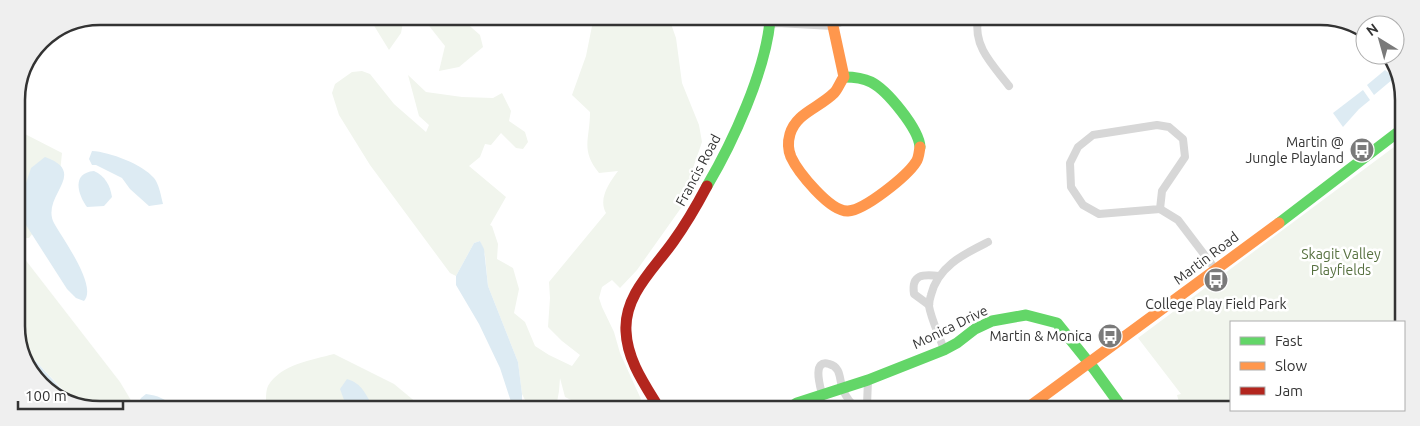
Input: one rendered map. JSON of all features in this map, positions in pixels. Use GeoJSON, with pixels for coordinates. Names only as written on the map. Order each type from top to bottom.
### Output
{"type":"FeatureCollection","features":[{"type":"Feature","properties":{"kind":"street","name":"Francis Road"},"geometry":{"type":"LineString","coordinates":[[655,401],[642,381],[628,349],[626,321],[635,295],[697,206],[739,125],[764,55],[770,25]]}},
{"type":"Feature","properties":{"kind":"street"},"geometry":{"type":"LineString","coordinates":[[805,25],[833,26],[844,77],[834,93],[800,117],[790,133],[788,146],[791,156],[824,200],[837,208],[847,211],[866,204],[909,170],[917,161],[920,150],[919,137],[882,88],[868,80],[844,77]]}},
{"type":"Feature","properties":{"kind":"street"},"geometry":{"type":"LineString","coordinates":[[978,25],[977,38],[985,54],[1009,86]]}},
{"type":"Feature","properties":{"kind":"street"},"geometry":{"type":"LineString","coordinates":[[1160,209],[1162,191],[1185,157],[1183,139],[1169,127],[1157,125],[1094,135],[1078,146],[1070,164],[1071,187],[1083,205],[1099,214],[1160,209],[1178,220],[1216,270]]}},
{"type":"Feature","properties":{"kind":"street","name":"Martin Road"},"geometry":{"type":"LineString","coordinates":[[1037,401],[1216,270],[1395,134]]}},
{"type":"Feature","properties":{"kind":"street"},"geometry":{"type":"LineString","coordinates":[[944,350],[929,305],[932,290],[945,269],[968,252],[988,242]]}},
{"type":"Feature","properties":{"kind":"street"},"geometry":{"type":"LineString","coordinates":[[929,305],[914,294],[913,285],[917,278],[924,275],[939,276]]}},
{"type":"Feature","properties":{"kind":"street","name":"Monica Drive"},"geometry":{"type":"LineString","coordinates":[[803,401],[868,380],[944,350],[975,329],[992,321],[1026,315],[1057,323],[1117,401]]}},
{"type":"Feature","properties":{"kind":"street"},"geometry":{"type":"LineString","coordinates":[[822,394],[818,380],[818,370],[823,364],[828,363],[838,370],[842,378],[842,388],[850,401]]}},
{"type":"Feature","properties":{"kind":"street"},"geometry":{"type":"LineString","coordinates":[[866,401],[868,380]]}},
{"type":"Feature","properties":{"kind":"green space"},"geometry":{"type":"Polygon","coordinates":[[[374,25],[402,25],[401,33],[389,50],[374,25]]]}},
{"type":"Feature","properties":{"kind":"green space"},"geometry":{"type":"Polygon","coordinates":[[[428,25],[469,25],[480,35],[483,47],[459,67],[439,71],[445,46],[428,25]]]}},
{"type":"Feature","properties":{"kind":"green space"},"geometry":{"type":"Polygon","coordinates":[[[592,25],[671,25],[676,38],[682,83],[699,125],[702,142],[691,174],[693,191],[637,270],[620,288],[612,280],[602,287],[599,298],[614,332],[620,353],[642,401],[573,401],[565,397],[560,378],[557,401],[526,401],[522,394],[518,362],[488,286],[485,255],[480,241],[474,243],[456,276],[450,273],[370,165],[339,115],[332,93],[335,84],[352,72],[362,71],[370,74],[394,104],[426,132],[429,125],[419,116],[408,75],[426,92],[462,97],[493,98],[502,93],[511,111],[509,121],[525,132],[528,142],[523,149],[516,148],[501,133],[491,145],[485,144],[480,157],[469,166],[506,197],[490,225],[498,244],[497,259],[513,268],[519,289],[514,313],[525,322],[535,346],[572,366],[580,355],[548,327],[549,282],[606,213],[603,202],[604,197],[608,186],[618,171],[599,173],[593,165],[587,144],[590,112],[572,95],[586,56],[592,25]]]}},
{"type":"Feature","properties":{"kind":"green space"},"geometry":{"type":"Polygon","coordinates":[[[25,134],[62,153],[59,182],[45,217],[29,238],[25,238],[25,134]]]}},
{"type":"Feature","properties":{"kind":"green space","name":"Skagit Valley Playfields"},"geometry":{"type":"Polygon","coordinates":[[[1395,146],[1395,321],[1230,321],[1230,401],[1179,401],[1177,395],[1181,394],[1138,338],[1395,146]]]}},
{"type":"Feature","properties":{"kind":"green space"},"geometry":{"type":"Polygon","coordinates":[[[25,259],[120,382],[131,401],[90,400],[64,391],[32,357],[26,340],[25,259]]]}},
{"type":"Feature","properties":{"kind":"green space"},"geometry":{"type":"Polygon","coordinates":[[[334,354],[394,384],[415,401],[266,401],[266,391],[274,379],[289,368],[334,354]]]}},
{"type":"Feature","properties":{"kind":"shaded area"},"geometry":{"type":"Polygon","coordinates":[[[1385,70],[1392,80],[1374,95],[1367,85],[1385,70]]]}},
{"type":"Feature","properties":{"kind":"shaded area"},"geometry":{"type":"Polygon","coordinates":[[[1363,90],[1370,100],[1343,127],[1333,113],[1363,90]]]}},
{"type":"Feature","properties":{"kind":"shaded area"},"geometry":{"type":"Polygon","coordinates":[[[92,151],[125,160],[149,173],[157,183],[163,204],[149,206],[130,189],[122,178],[96,165],[92,165],[89,159],[92,151]]]}},
{"type":"Feature","properties":{"kind":"shaded area"},"geometry":{"type":"Polygon","coordinates":[[[45,157],[58,163],[63,170],[64,178],[51,213],[54,223],[83,274],[87,294],[84,301],[76,298],[67,289],[25,223],[25,184],[31,168],[45,157]]]}},
{"type":"Feature","properties":{"kind":"shaded area"},"geometry":{"type":"Polygon","coordinates":[[[94,171],[106,181],[112,197],[104,206],[87,207],[81,197],[78,185],[82,176],[94,171]]]}},
{"type":"Feature","properties":{"kind":"shaded area"},"geometry":{"type":"Polygon","coordinates":[[[480,241],[484,249],[488,286],[518,362],[522,401],[511,401],[500,368],[479,324],[456,285],[456,276],[474,243],[480,241]]]}},
{"type":"Feature","properties":{"kind":"shaded area"},"geometry":{"type":"Polygon","coordinates":[[[32,358],[63,391],[44,375],[32,358]]]}},
{"type":"Feature","properties":{"kind":"shaded area"},"geometry":{"type":"Polygon","coordinates":[[[347,379],[352,381],[360,387],[370,401],[344,401],[340,389],[347,379]]]}},
{"type":"Feature","properties":{"kind":"shaded area"},"geometry":{"type":"Polygon","coordinates":[[[146,394],[167,401],[139,401],[146,394]]]}},
{"type":"Feature","properties":{"kind":"traffic: fast"},"geometry":{"type":"LineString","coordinates":[[707,186],[737,128],[755,84],[762,62],[769,25]]}},
{"type":"Feature","properties":{"kind":"traffic: fast"},"geometry":{"type":"LineString","coordinates":[[844,77],[858,78],[878,86],[893,101],[908,121],[914,130],[920,147]]}},
{"type":"Feature","properties":{"kind":"traffic: fast"},"geometry":{"type":"LineString","coordinates":[[1279,223],[1395,134]]}},
{"type":"Feature","properties":{"kind":"traffic: fast"},"geometry":{"type":"LineString","coordinates":[[803,401],[868,380],[944,350],[975,329],[992,321],[1026,315],[1057,323],[1117,401]]}},
{"type":"Feature","properties":{"kind":"traffic: slow"},"geometry":{"type":"LineString","coordinates":[[833,26],[844,77],[834,93],[803,116],[793,127],[790,134],[789,151],[800,172],[815,190],[832,205],[841,210],[848,211],[865,205],[895,183],[916,162],[920,147]]}},
{"type":"Feature","properties":{"kind":"traffic: slow"},"geometry":{"type":"LineString","coordinates":[[1037,401],[1279,223]]}},
{"type":"Feature","properties":{"kind":"traffic: jam"},"geometry":{"type":"LineString","coordinates":[[655,401],[633,362],[627,342],[627,318],[635,294],[678,235],[707,186]]}},
{"type":"Feature","properties":{"kind":"place","name":"Martin @ Jungle Playland"},"geometry":{"type":"Point","coordinates":[1362,150]}},
{"type":"Feature","properties":{"kind":"place","name":"College Play Field Park"},"geometry":{"type":"Point","coordinates":[1216,280]}},
{"type":"Feature","properties":{"kind":"place","name":"Martin & Monica"},"geometry":{"type":"Point","coordinates":[1110,336]}}]}
